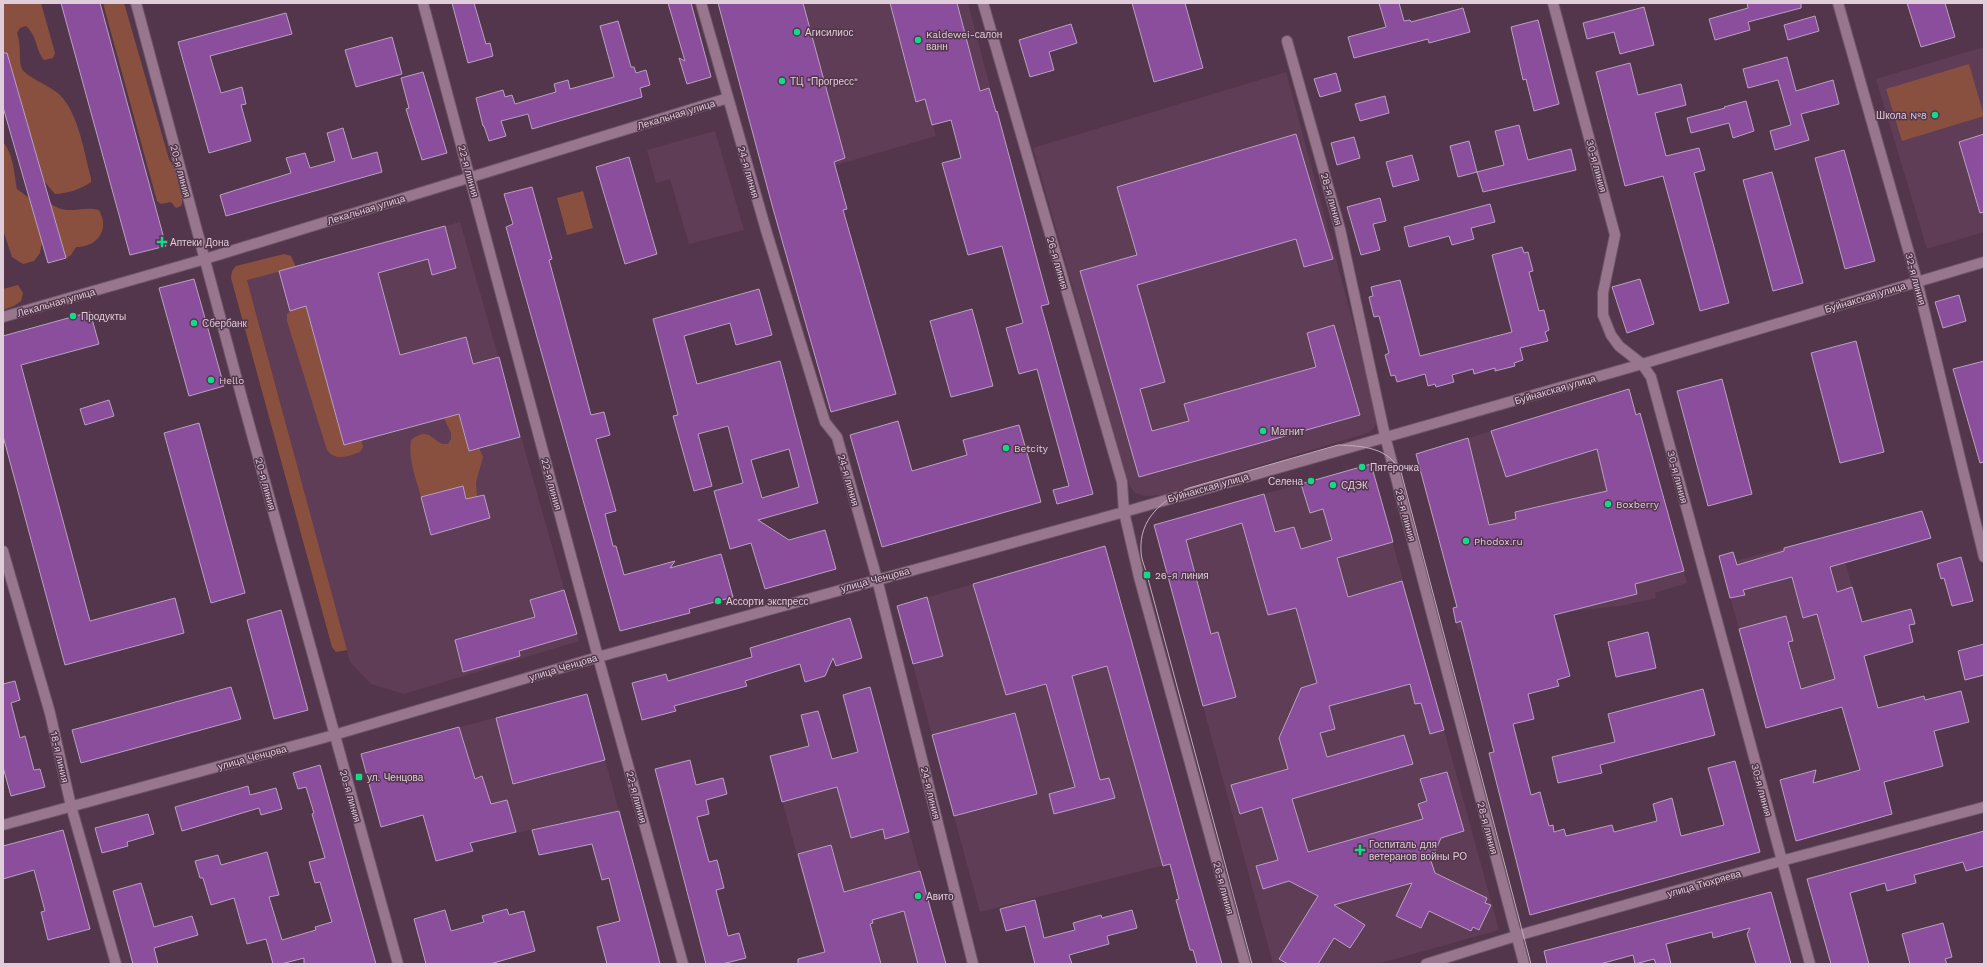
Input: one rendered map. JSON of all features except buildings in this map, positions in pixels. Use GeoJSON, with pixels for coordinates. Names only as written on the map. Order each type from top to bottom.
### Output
{"type":"FeatureCollection","features":[{"type":"Feature","properties":{"kind":"street","name":"20-я линия"},"geometry":{"type":"LineString","coordinates":[[136,3],[334,735],[398,964]]}},
{"type":"Feature","properties":{"kind":"street","name":"22-я линия"},"geometry":{"type":"LineString","coordinates":[[423,3],[471,176],[598,656],[683,964]]}},
{"type":"Feature","properties":{"kind":"street","name":"24-я линия"},"geometry":{"type":"LineString","coordinates":[[701,3],[766,230],[825,422],[837,437],[877,578],[973,964]]}},
{"type":"Feature","properties":{"kind":"street","name":"26-я линия"},"geometry":{"type":"LineString","coordinates":[[983,3],[1122,482],[1124,512],[1139,577],[1245,964]]}},
{"type":"Feature","properties":{"kind":"street","name":"30-я линия"},"geometry":{"type":"LineString","coordinates":[[1553,3],[1615,235],[1603,293],[1603,315],[1611,335],[1619,346],[1642,364],[1651,377],[1810,964]]}},
{"type":"Feature","properties":{"kind":"street","name":"32-я линия"},"geometry":{"type":"LineString","coordinates":[[1838,3],[1917,281],[1984,557]]}},
{"type":"Feature","properties":{"kind":"street","name":"28-я линия"},"geometry":{"type":"LineString","coordinates":[[1287,41],[1340,229],[1385,436],[1524,964]]}},
{"type":"Feature","properties":{"kind":"street","name":"Лекальная улица"},"geometry":{"type":"LineString","coordinates":[[3,317],[205,259],[728,98]]}},
{"type":"Feature","properties":{"kind":"street","name":"Буйнакская улица"},"geometry":{"type":"LineString","coordinates":[[1124,512],[1385,436],[1642,364],[1984,262]]}},
{"type":"Feature","properties":{"kind":"street","name":"улица Ченцова"},"geometry":{"type":"LineString","coordinates":[[3,824],[334,735],[598,656],[877,578],[1124,512]]}},
{"type":"Feature","properties":{"kind":"street","name":"18-я линия"},"geometry":{"type":"LineString","coordinates":[[3,551],[50,713],[71,806],[116,964]]}},
{"type":"Feature","properties":{"kind":"street","name":"улица Тюхряева"},"geometry":{"type":"LineString","coordinates":[[1426,964],[1516,936],[1781,861],[1984,807]]}},
{"type":"Feature","properties":{"kind":"shaded area"},"geometry":{"type":"Polygon","coordinates":[[[3,3],[41,3],[55,53],[53,58],[44,60],[39,52],[33,34],[26,26],[20,28],[17,33],[20,62],[24,72],[60,95],[72,113],[80,134],[91,178],[91,182],[74,191],[55,194],[44,181],[12,71],[3,73],[3,3]]]}},
{"type":"Feature","properties":{"kind":"shaded area"},"geometry":{"type":"Polygon","coordinates":[[[103,3],[124,3],[169,159],[178,175],[182,188],[183,200],[181,206],[176,208],[171,202],[161,204],[157,201],[103,3]]]}},
{"type":"Feature","properties":{"kind":"shaded area"},"geometry":{"type":"Polygon","coordinates":[[[721,3],[968,3],[990,87],[927,104],[936,136],[771,184],[721,3]]]}},
{"type":"Feature","properties":{"kind":"shaded area","name":"Школа №8"},"geometry":{"type":"Polygon","coordinates":[[[1984,47],[1984,232],[1927,249],[1876,79],[1984,47]]]}},
{"type":"Feature","properties":{"kind":"shaded area"},"geometry":{"type":"Polygon","coordinates":[[[1969,64],[1984,116],[1902,141],[1886,89],[1969,64]]]}},
{"type":"Feature","properties":{"kind":"shaded area"},"geometry":{"type":"Polygon","coordinates":[[[1286,72],[1377,413],[1377,421],[1374,428],[1368,433],[1162,495],[1145,496],[1135,493],[1129,485],[1033,148],[1286,72]]]}},
{"type":"Feature","properties":{"kind":"shaded area"},"geometry":{"type":"Polygon","coordinates":[[[715,131],[744,230],[689,244],[670,179],[656,183],[647,150],[715,131]]]}},
{"type":"Feature","properties":{"kind":"shaded area"},"geometry":{"type":"Polygon","coordinates":[[[3,142],[7,147],[11,159],[17,189],[29,198],[42,242],[40,253],[34,261],[23,264],[12,257],[3,230],[3,142]]]}},
{"type":"Feature","properties":{"kind":"shaded area"},"geometry":{"type":"Polygon","coordinates":[[[583,191],[593,228],[567,235],[557,198],[583,191]]]}},
{"type":"Feature","properties":{"kind":"shaded area"},"geometry":{"type":"Polygon","coordinates":[[[50,203],[56,207],[68,210],[99,210],[103,224],[100,236],[90,244],[76,247],[71,255],[66,258],[50,203]]]}},
{"type":"Feature","properties":{"kind":"shaded area"},"geometry":{"type":"Polygon","coordinates":[[[460,222],[579,641],[404,694],[371,684],[350,662],[247,279],[460,222]]]}},
{"type":"Feature","properties":{"kind":"shaded area"},"geometry":{"type":"Polygon","coordinates":[[[284,254],[291,256],[296,267],[247,280],[347,650],[336,652],[332,647],[231,278],[232,271],[236,266],[284,254]]]}},
{"type":"Feature","properties":{"kind":"shaded area"},"geometry":{"type":"Polygon","coordinates":[[[18,285],[23,293],[21,301],[14,306],[3,310],[3,289],[18,285]]]}},
{"type":"Feature","properties":{"kind":"shaded area"},"geometry":{"type":"Polygon","coordinates":[[[306,306],[344,445],[361,440],[363,447],[360,452],[338,457],[334,456],[327,450],[287,321],[287,314],[290,311],[306,306]]]}},
{"type":"Feature","properties":{"kind":"shaded area"},"geometry":{"type":"Polygon","coordinates":[[[1629,389],[1635,414],[1640,413],[1687,583],[1655,593],[1656,598],[1620,606],[1512,617],[1458,631],[1453,608],[1457,607],[1416,454],[1629,389]]]}},
{"type":"Feature","properties":{"kind":"shaded area"},"geometry":{"type":"Polygon","coordinates":[[[459,414],[469,451],[479,448],[483,457],[476,482],[477,496],[467,499],[463,486],[421,497],[412,462],[410,447],[411,440],[421,434],[428,434],[442,444],[448,444],[451,439],[451,433],[444,418],[459,414]]]}},
{"type":"Feature","properties":{"kind":"shaded area"},"geometry":{"type":"Polygon","coordinates":[[[1371,464],[1499,930],[1377,964],[1273,964],[1154,525],[1371,464]]]}},
{"type":"Feature","properties":{"kind":"shaded area"},"geometry":{"type":"Polygon","coordinates":[[[1922,511],[1931,538],[1845,562],[1857,603],[1850,605],[1875,698],[1766,728],[1719,556],[1729,553],[1732,562],[1922,511]]]}},
{"type":"Feature","properties":{"kind":"shaded area"},"geometry":{"type":"Polygon","coordinates":[[[1105,546],[1192,858],[980,912],[897,606],[1105,546]]]}},
{"type":"Feature","properties":{"kind":"shaded area"},"geometry":{"type":"Polygon","coordinates":[[[587,694],[619,811],[472,842],[437,733],[587,694]]]}},
{"type":"Feature","properties":{"kind":"shaded area"},"geometry":{"type":"Polygon","coordinates":[[[885,745],[946,964],[827,964],[770,756],[806,746],[811,765],[885,745]]]}},
{"type":"Feature","properties":{"kind":"tram line"},"geometry":{"type":"LineString","coordinates":[[1252,964],[1142,560],[1141,540],[1148,520],[1154,512],[1170,498],[1189,488],[1338,445],[1365,447],[1382,453],[1389,457],[1401,472],[1531,964]]}},
{"type":"Feature","properties":{"kind":"place","name":"Агисилиос"},"geometry":{"type":"Point","coordinates":[797,32]}},
{"type":"Feature","properties":{"kind":"place","name":"Kaldewei-салон ванн"},"geometry":{"type":"Point","coordinates":[918,40]}},
{"type":"Feature","properties":{"kind":"place","name":"ТЦ \"Прогресс\""},"geometry":{"type":"Point","coordinates":[782,81]}},
{"type":"Feature","properties":{"kind":"place","name":"Школа №8"},"geometry":{"type":"Point","coordinates":[1935,115]}},
{"type":"Feature","properties":{"kind":"place","name":"Аптеки Дона"},"geometry":{"type":"Point","coordinates":[162,242]}},
{"type":"Feature","properties":{"kind":"place","name":"Продукты"},"geometry":{"type":"Point","coordinates":[73,316]}},
{"type":"Feature","properties":{"kind":"place","name":"Сбербанк"},"geometry":{"type":"Point","coordinates":[194,323]}},
{"type":"Feature","properties":{"kind":"place","name":"Hello"},"geometry":{"type":"Point","coordinates":[211,380]}},
{"type":"Feature","properties":{"kind":"place","name":"Магнит"},"geometry":{"type":"Point","coordinates":[1263,431]}},
{"type":"Feature","properties":{"kind":"place","name":"Betcity"},"geometry":{"type":"Point","coordinates":[1006,448]}},
{"type":"Feature","properties":{"kind":"place","name":"Пятёрочка"},"geometry":{"type":"Point","coordinates":[1362,467]}},
{"type":"Feature","properties":{"kind":"place","name":"Селена"},"geometry":{"type":"Point","coordinates":[1311,481]}},
{"type":"Feature","properties":{"kind":"place","name":"СДЭК"},"geometry":{"type":"Point","coordinates":[1333,485]}},
{"type":"Feature","properties":{"kind":"place","name":"Boxberry"},"geometry":{"type":"Point","coordinates":[1608,504]}},
{"type":"Feature","properties":{"kind":"place","name":"Phodox.ru"},"geometry":{"type":"Point","coordinates":[1466,541]}},
{"type":"Feature","properties":{"kind":"place","name":"26-я линия"},"geometry":{"type":"Point","coordinates":[1147,575]}},
{"type":"Feature","properties":{"kind":"place","name":"Ассорти экспресс"},"geometry":{"type":"Point","coordinates":[718,601]}},
{"type":"Feature","properties":{"kind":"place","name":"ул. Ченцова"},"geometry":{"type":"Point","coordinates":[359,777]}},
{"type":"Feature","properties":{"kind":"place","name":"Госпиталь для ветеранов войны РО"},"geometry":{"type":"Point","coordinates":[1360,850]}},
{"type":"Feature","properties":{"kind":"place","name":"Авито"},"geometry":{"type":"Point","coordinates":[918,896]}}]}
